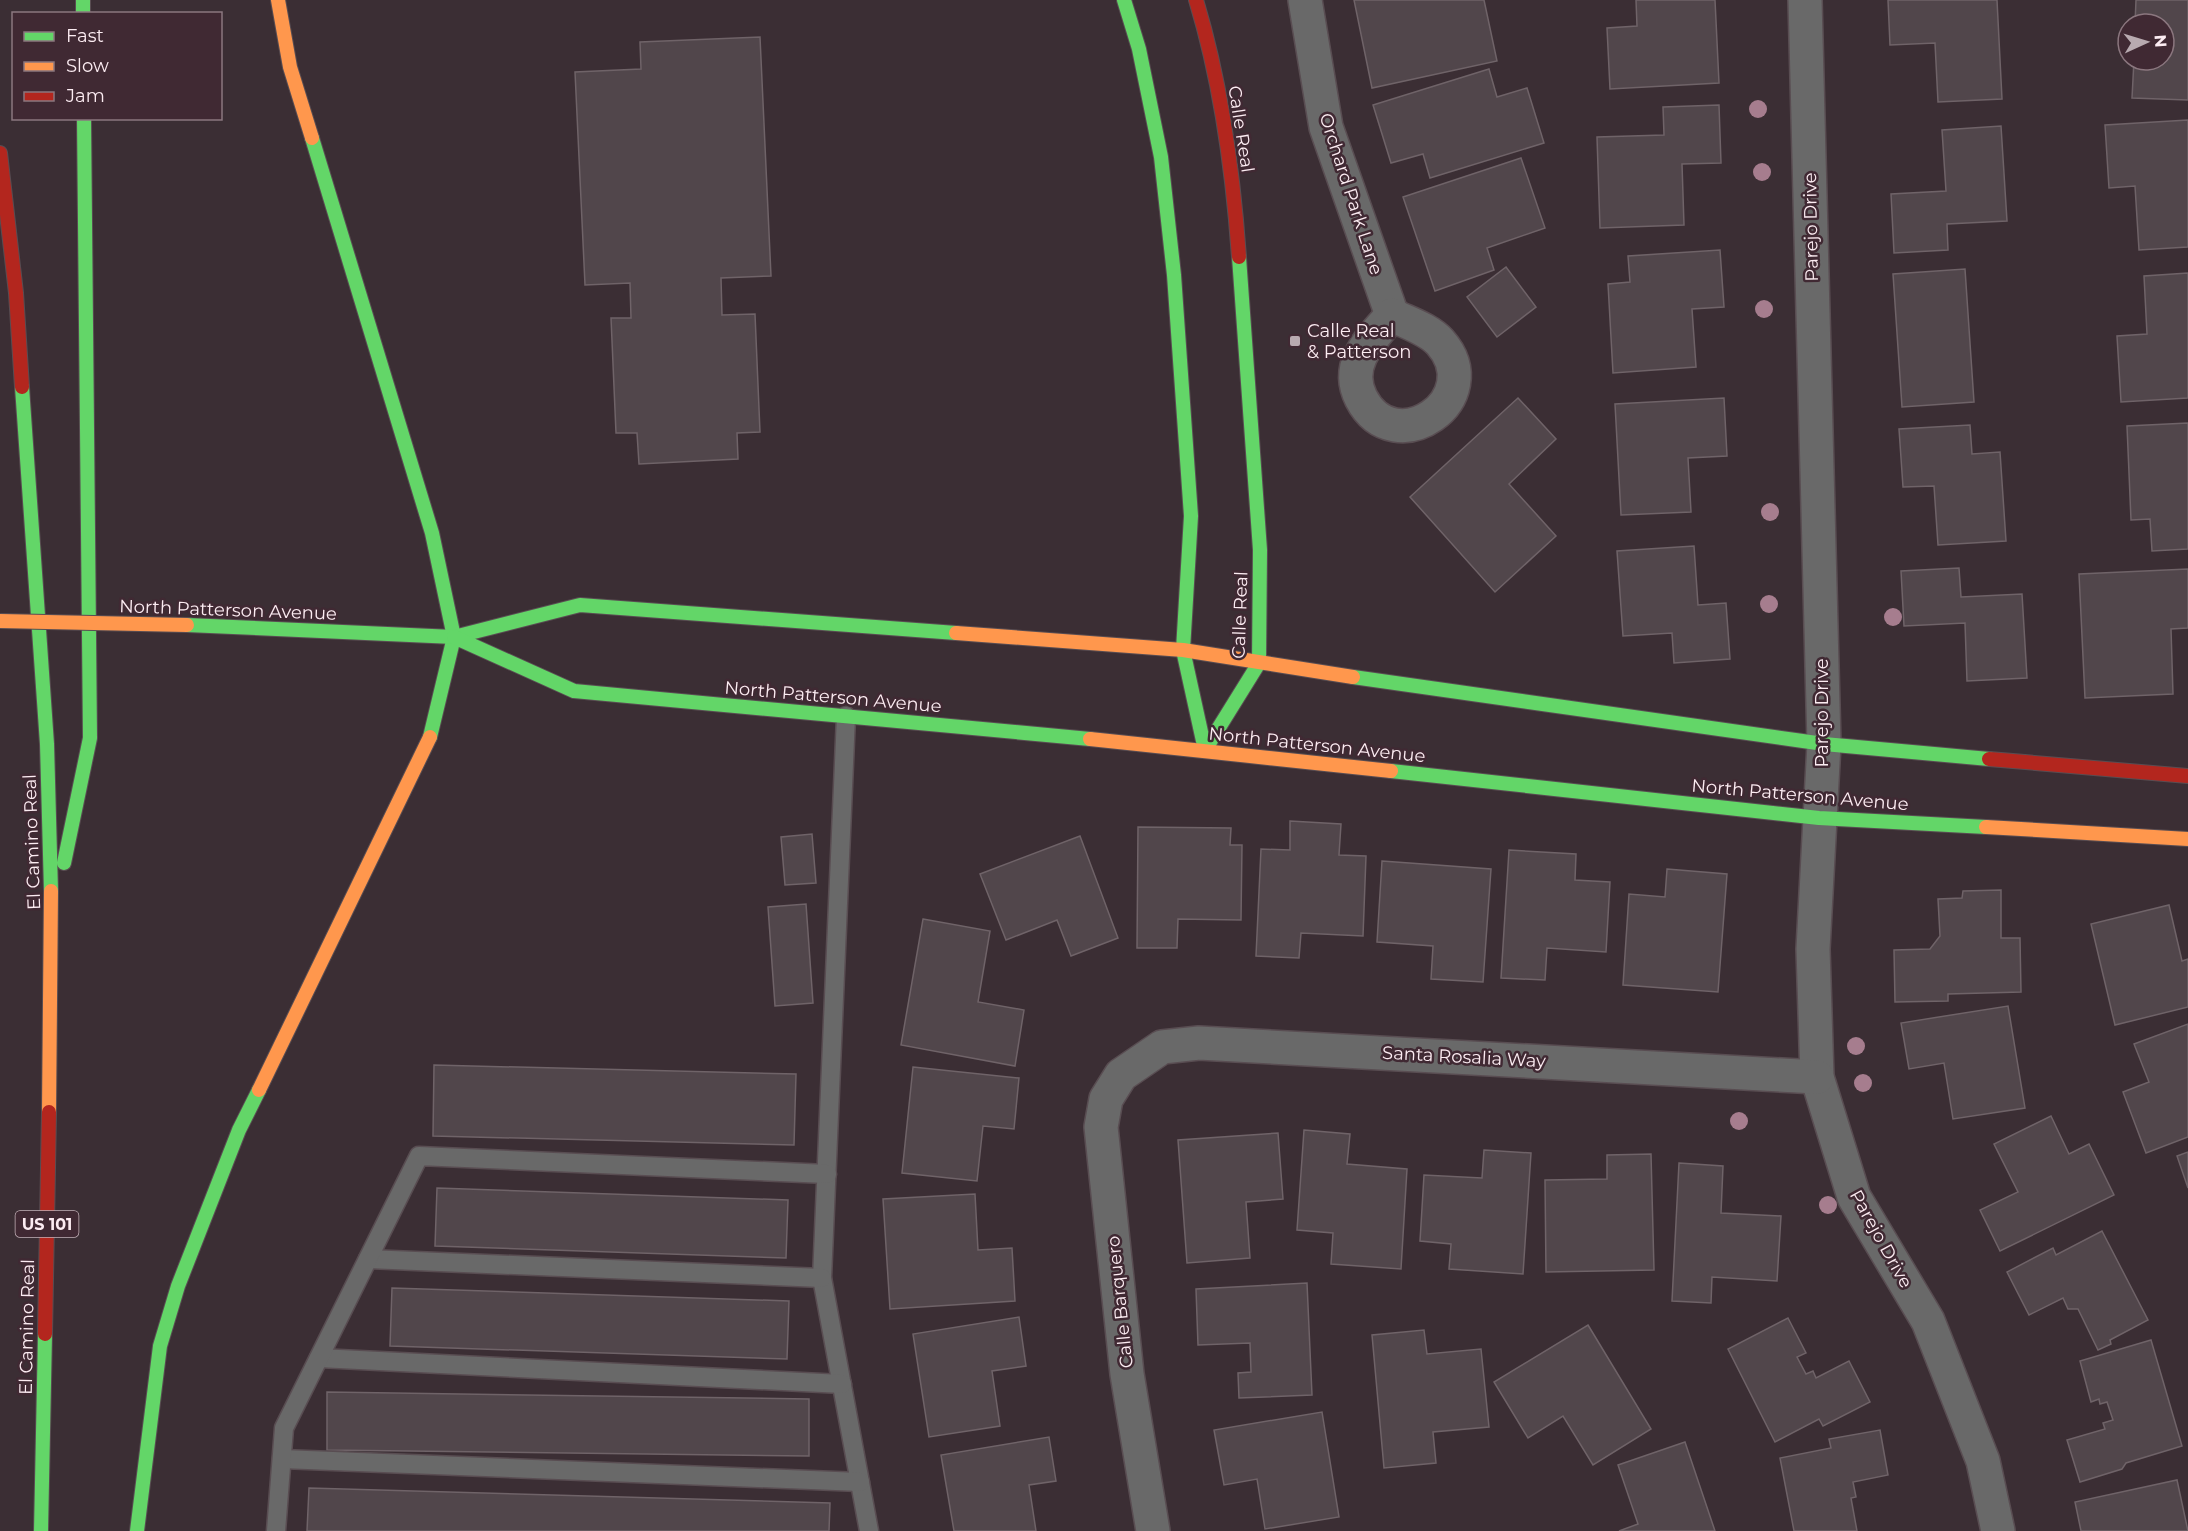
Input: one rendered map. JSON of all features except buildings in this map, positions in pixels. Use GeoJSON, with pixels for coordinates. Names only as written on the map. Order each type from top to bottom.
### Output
{"type":"FeatureCollection","features":[{"type":"Feature","properties":{"kind":"main road"},"geometry":{"type":"LineString","coordinates":[[137,1531],[160,1346],[178,1286],[238,1130],[432,733],[454,637],[432,533],[290,67],[278,0]]}},
{"type":"Feature","properties":{"kind":"main road"},"geometry":{"type":"LineString","coordinates":[[287,0],[290,67]]}},
{"type":"Feature","properties":{"kind":"main road"},"geometry":{"type":"LineString","coordinates":[[1124,0],[1139,49],[1161,157],[1174,275],[1191,516],[1183,650],[1205,750]]}},
{"type":"Feature","properties":{"kind":"main road","name":"Calle Real"},"geometry":{"type":"LineString","coordinates":[[1196,0],[1205,30],[1226,138],[1239,251],[1260,550],[1259,663],[1205,750]]}},
{"type":"Feature","properties":{"kind":"main road"},"geometry":{"type":"LineString","coordinates":[[52,918],[90,738],[84,120]]}},
{"type":"Feature","properties":{"kind":"main road","name":"El Camino Real"},"geometry":{"type":"LineString","coordinates":[[0,153],[16,293],[47,732],[52,918],[41,1531]]}},
{"type":"Feature","properties":{"kind":"main road","name":"North Patterson Avenue"},"geometry":{"type":"LineString","coordinates":[[0,621],[187,625],[454,637],[580,605],[1183,650],[1259,663],[1824,744],[2188,776]]}},
{"type":"Feature","properties":{"kind":"main road","name":"North Patterson Avenue"},"geometry":{"type":"LineString","coordinates":[[454,637],[574,691],[1205,750],[1819,818],[2188,839]]}},
{"type":"Feature","properties":{"kind":"street","name":"Orchard Park Lane"},"geometry":{"type":"LineString","coordinates":[[1305,0],[1326,127],[1392,315]]}},
{"type":"Feature","properties":{"kind":"street","name":"Parejo Drive"},"geometry":{"type":"LineString","coordinates":[[1805,0],[1824,744],[1812,949],[1817,1077],[1854,1197],[1928,1322],[1983,1461],[1998,1531]]}},
{"type":"Feature","properties":{"kind":"street","name":"Santa Rosalia Way"},"geometry":{"type":"LineString","coordinates":[[1120,1075],[1162,1047],[1199,1043],[1817,1077]]}},
{"type":"Feature","properties":{"kind":"street","name":"Calle Barquero"},"geometry":{"type":"LineString","coordinates":[[1120,1075],[1106,1099],[1101,1127],[1127,1374],[1153,1531]]}},
{"type":"Feature","properties":{"kind":"lane"},"geometry":{"type":"LineString","coordinates":[[846,716],[822,1278],[869,1531]]}},
{"type":"Feature","properties":{"kind":"lane"},"geometry":{"type":"LineString","coordinates":[[276,1531],[284,1428],[419,1156],[826,1174]]}},
{"type":"Feature","properties":{"kind":"lane"},"geometry":{"type":"LineString","coordinates":[[368,1259],[822,1278]]}},
{"type":"Feature","properties":{"kind":"lane"},"geometry":{"type":"LineString","coordinates":[[319,1358],[842,1383]]}},
{"type":"Feature","properties":{"kind":"lane"},"geometry":{"type":"LineString","coordinates":[[282,1459],[860,1482]]}},
{"type":"Feature","properties":{"kind":"traffic: fast"},"geometry":{"type":"LineString","coordinates":[[83,0],[83,12]]}},
{"type":"Feature","properties":{"kind":"traffic: fast"},"geometry":{"type":"LineString","coordinates":[[1124,0],[1139,49],[1161,157],[1174,275],[1191,516],[1183,650],[1205,750]]}},
{"type":"Feature","properties":{"kind":"traffic: fast"},"geometry":{"type":"LineString","coordinates":[[64,863],[90,738],[84,120]]}},
{"type":"Feature","properties":{"kind":"traffic: fast"},"geometry":{"type":"LineString","coordinates":[[312,138],[432,533],[454,637],[430,737]]}},
{"type":"Feature","properties":{"kind":"traffic: fast"},"geometry":{"type":"LineString","coordinates":[[1205,750],[1259,663],[1260,550],[1239,257]]}},
{"type":"Feature","properties":{"kind":"traffic: fast"},"geometry":{"type":"LineString","coordinates":[[22,387],[47,744],[51,891]]}},
{"type":"Feature","properties":{"kind":"traffic: fast"},"geometry":{"type":"LineString","coordinates":[[187,625],[454,637],[580,605],[956,633]]}},
{"type":"Feature","properties":{"kind":"traffic: fast"},"geometry":{"type":"LineString","coordinates":[[454,637],[574,691],[1090,739]]}},
{"type":"Feature","properties":{"kind":"traffic: fast"},"geometry":{"type":"LineString","coordinates":[[1353,677],[1824,744],[1989,759]]}},
{"type":"Feature","properties":{"kind":"traffic: fast"},"geometry":{"type":"LineString","coordinates":[[1391,771],[1819,818],[1986,827]]}},
{"type":"Feature","properties":{"kind":"traffic: fast"},"geometry":{"type":"LineString","coordinates":[[137,1531],[160,1346],[178,1286],[239,1130],[259,1090]]}},
{"type":"Feature","properties":{"kind":"traffic: fast"},"geometry":{"type":"LineString","coordinates":[[41,1531],[45,1334]]}},
{"type":"Feature","properties":{"kind":"traffic: slow"},"geometry":{"type":"LineString","coordinates":[[278,0],[290,67],[312,138]]}},
{"type":"Feature","properties":{"kind":"traffic: slow"},"geometry":{"type":"LineString","coordinates":[[0,621],[187,625]]}},
{"type":"Feature","properties":{"kind":"traffic: slow"},"geometry":{"type":"LineString","coordinates":[[956,633],[1183,650],[1353,677]]}},
{"type":"Feature","properties":{"kind":"traffic: slow"},"geometry":{"type":"LineString","coordinates":[[259,1090],[430,737]]}},
{"type":"Feature","properties":{"kind":"traffic: slow"},"geometry":{"type":"LineString","coordinates":[[1090,739],[1391,771]]}},
{"type":"Feature","properties":{"kind":"traffic: slow"},"geometry":{"type":"LineString","coordinates":[[1986,827],[2188,839]]}},
{"type":"Feature","properties":{"kind":"traffic: slow"},"geometry":{"type":"LineString","coordinates":[[49,1112],[51,891]]}},
{"type":"Feature","properties":{"kind":"traffic: jam"},"geometry":{"type":"LineString","coordinates":[[1196,0],[1205,31],[1225,127],[1239,257]]}},
{"type":"Feature","properties":{"kind":"traffic: jam"},"geometry":{"type":"LineString","coordinates":[[0,153],[16,293],[22,387]]}},
{"type":"Feature","properties":{"kind":"traffic: jam"},"geometry":{"type":"LineString","coordinates":[[1989,759],[2188,776]]}},
{"type":"Feature","properties":{"kind":"traffic: jam"},"geometry":{"type":"LineString","coordinates":[[45,1334],[49,1112]]}},
{"type":"Feature","properties":{"kind":"place","name":"Calle Real & Patterson"},"geometry":{"type":"Point","coordinates":[1295,341]}}]}
